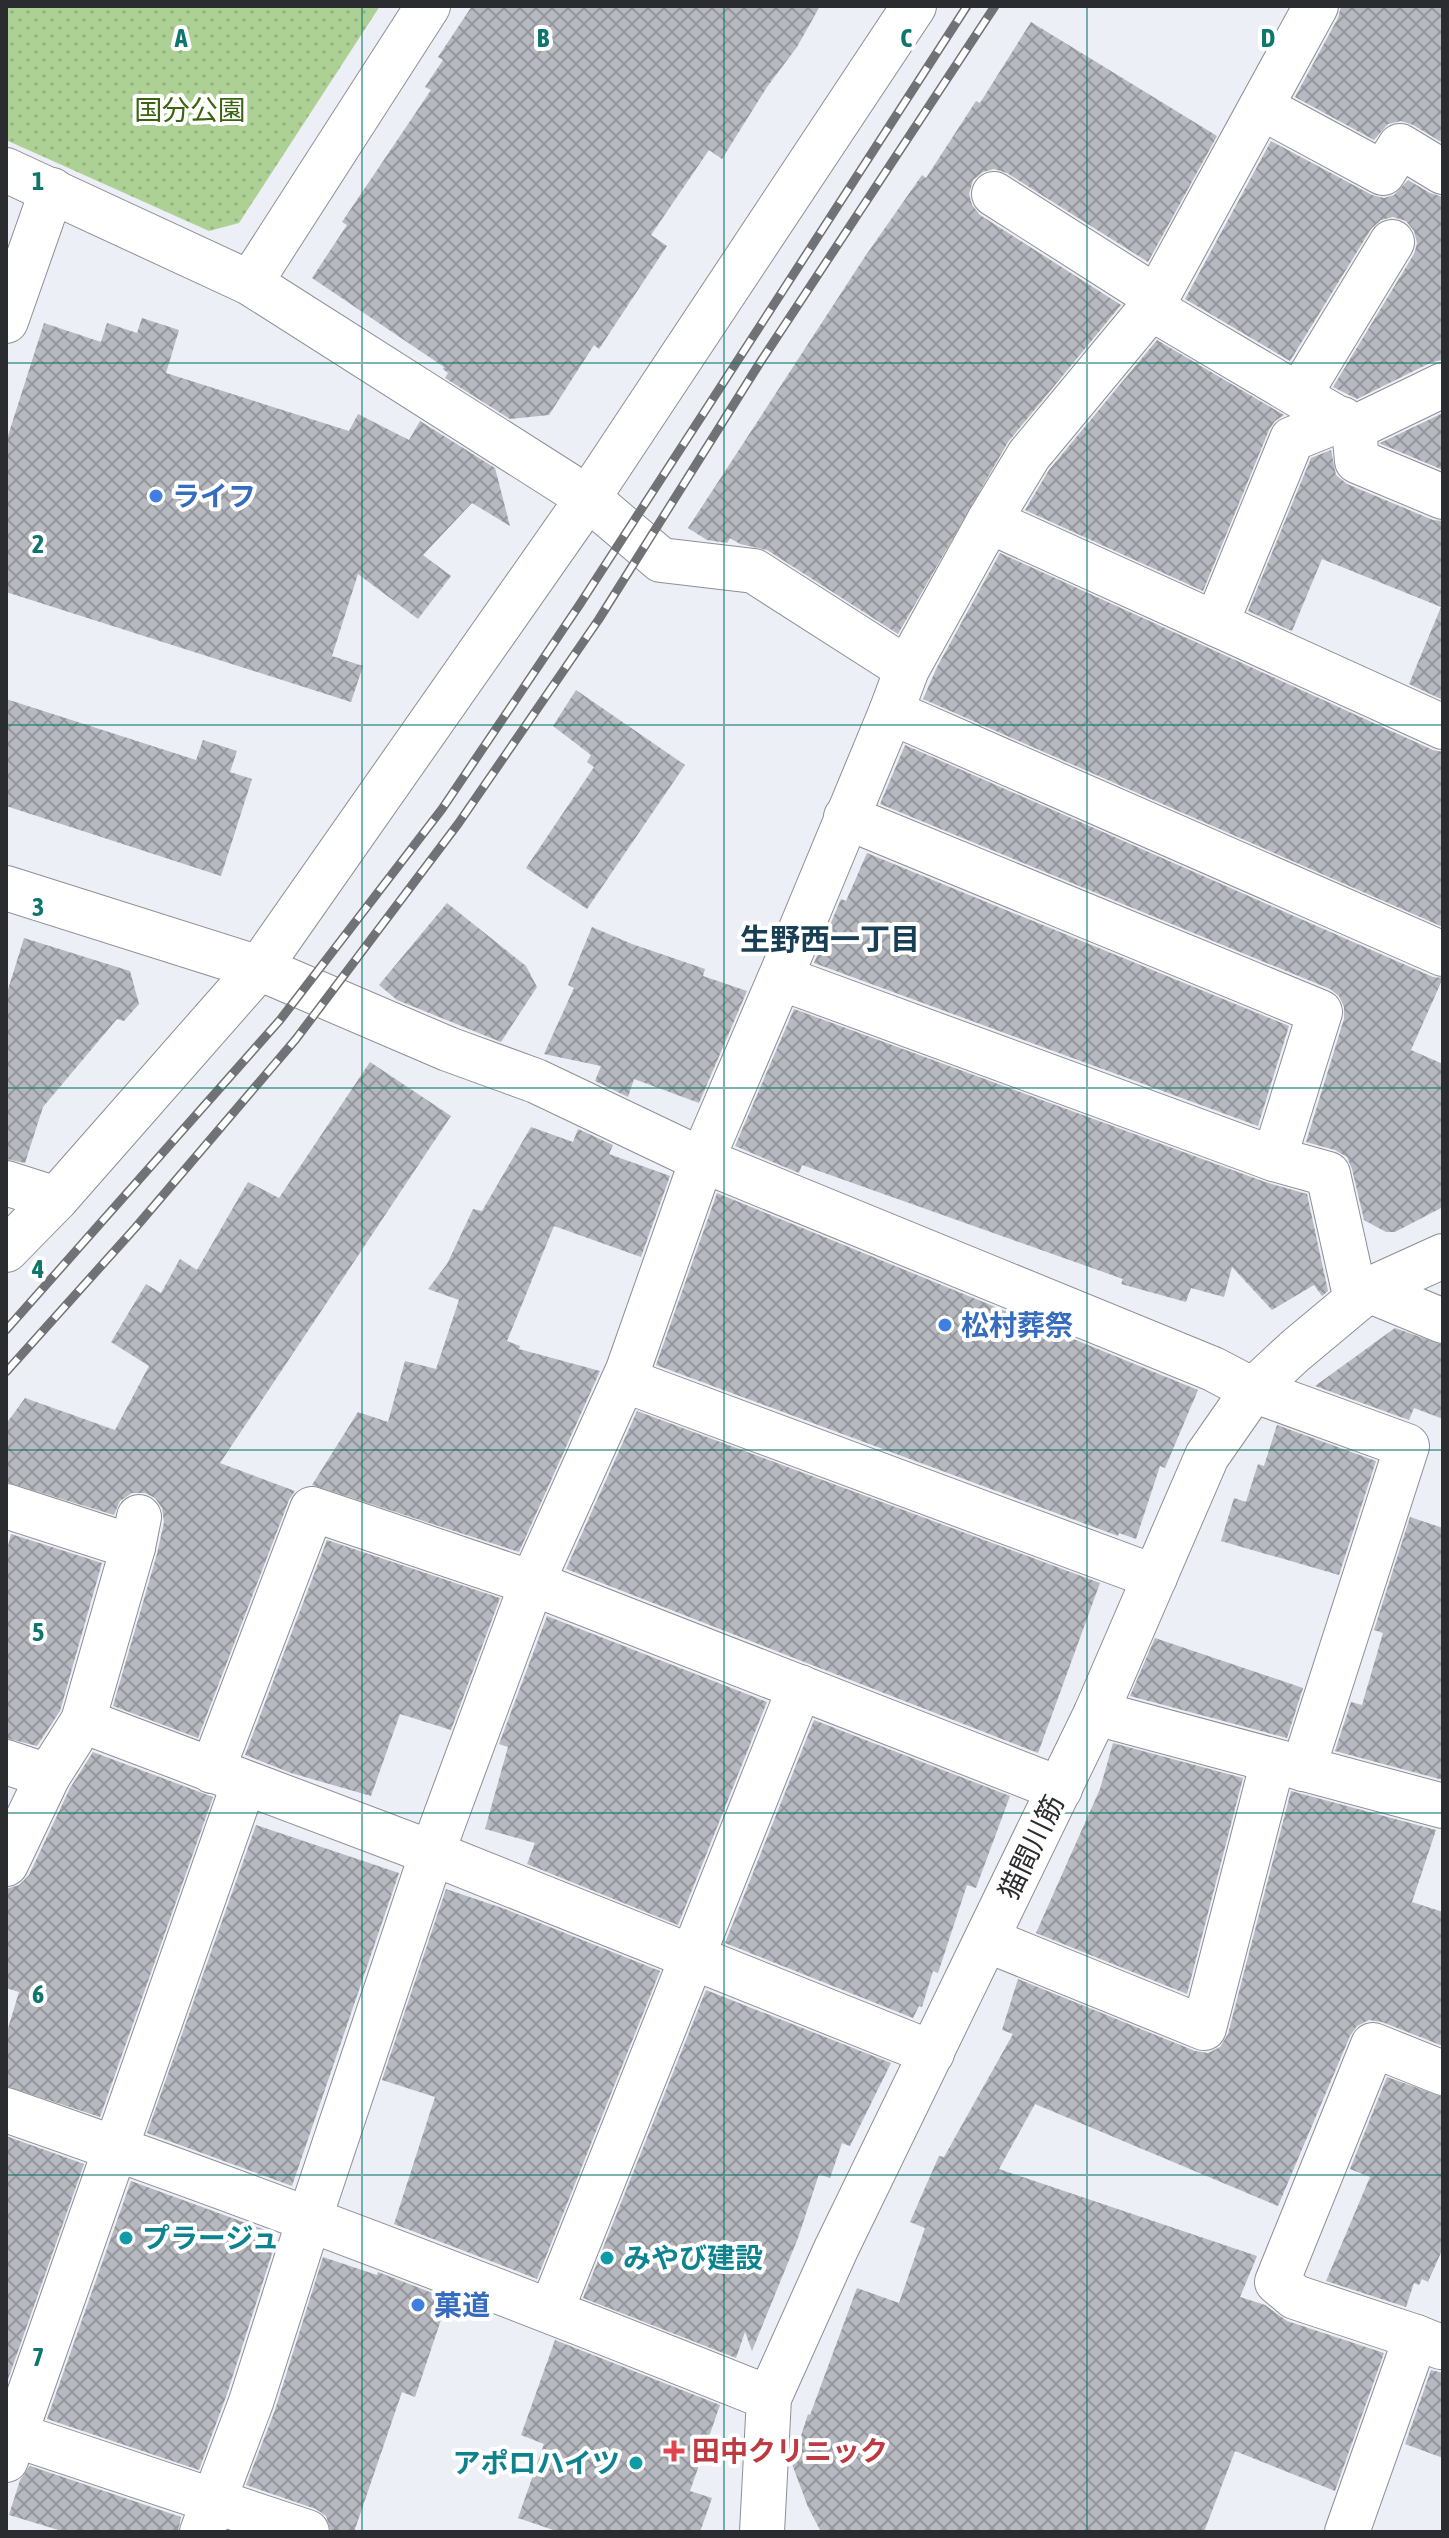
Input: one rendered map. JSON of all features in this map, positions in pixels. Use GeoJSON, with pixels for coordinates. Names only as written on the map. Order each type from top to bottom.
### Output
{"type":"FeatureCollection","features":[{"type":"Feature","properties":{"kind":"street"},"geometry":{"type":"LineString","coordinates":[[250,283],[428,6]]}},
{"type":"Feature","properties":{"kind":"street"},"geometry":{"type":"LineString","coordinates":[[6,1250],[56,1199],[259,968],[588,498],[914,6]]}},
{"type":"Feature","properties":{"kind":"street"},"geometry":{"type":"LineString","coordinates":[[208,2517],[251,2402],[432,1853],[532,1583],[624,1380],[702,1160],[781,978],[907,669],[1029,455],[1154,303],[1316,6]]}},
{"type":"Feature","properties":{"kind":"street"},"geometry":{"type":"LineString","coordinates":[[1261,107],[1383,173],[1400,146],[1443,172]]}},
{"type":"Feature","properties":{"kind":"street"},"geometry":{"type":"LineString","coordinates":[[6,170],[250,283],[588,498],[661,560],[754,571],[907,669]]}},
{"type":"Feature","properties":{"kind":"street"},"geometry":{"type":"LineString","coordinates":[[6,321],[52,190]]}},
{"type":"Feature","properties":{"kind":"street"},"geometry":{"type":"LineString","coordinates":[[994,194],[1154,303],[1348,423],[1357,461],[1443,497]]}},
{"type":"Feature","properties":{"kind":"street"},"geometry":{"type":"LineString","coordinates":[[1299,395],[1392,242]]}},
{"type":"Feature","properties":{"kind":"street"},"geometry":{"type":"LineString","coordinates":[[1216,624],[1292,439],[1348,423],[1443,385]]}},
{"type":"Feature","properties":{"kind":"street"},"geometry":{"type":"LineString","coordinates":[[989,521],[1443,727]]}},
{"type":"Feature","properties":{"kind":"street"},"geometry":{"type":"LineString","coordinates":[[891,712],[1443,954]]}},
{"type":"Feature","properties":{"kind":"street"},"geometry":{"type":"LineString","coordinates":[[846,817],[1320,1012],[1274,1159]]}},
{"type":"Feature","properties":{"kind":"street"},"geometry":{"type":"LineString","coordinates":[[6,888],[259,968],[448,1049],[536,1081],[702,1160],[1213,1369],[1253,1390],[1407,1446],[1288,1765],[1204,2028],[987,1940]]}},
{"type":"Feature","properties":{"kind":"street"},"geometry":{"type":"LineString","coordinates":[[781,978],[1274,1159],[1328,1174],[1362,1295],[1443,1321]]}},
{"type":"Feature","properties":{"kind":"street"},"geometry":{"type":"LineString","coordinates":[[6,1183],[56,1199]]}},
{"type":"Feature","properties":{"kind":"street","name":"猫間川筋"},"geometry":{"type":"LineString","coordinates":[[762,2532],[769,2398],[836,2249],[1096,1713],[1207,1456],[1253,1390],[1362,1295],[1443,1256]]}},
{"type":"Feature","properties":{"kind":"street"},"geometry":{"type":"LineString","coordinates":[[624,1380],[1155,1577]]}},
{"type":"Feature","properties":{"kind":"street"},"geometry":{"type":"LineString","coordinates":[[6,1506],[136,1532],[83,1721],[48,1776],[6,1864]]}},
{"type":"Feature","properties":{"kind":"street"},"geometry":{"type":"LineString","coordinates":[[307,2532],[208,2517],[9,2443],[117,2148],[312,1509],[532,1583],[1060,1789]]}},
{"type":"Feature","properties":{"kind":"street"},"geometry":{"type":"LineString","coordinates":[[551,2311],[800,1687]]}},
{"type":"Feature","properties":{"kind":"street"},"geometry":{"type":"LineString","coordinates":[[1096,1713],[1443,1806]]}},
{"type":"Feature","properties":{"kind":"street"},"geometry":{"type":"LineString","coordinates":[[83,1721],[432,1853],[932,2053]]}},
{"type":"Feature","properties":{"kind":"street"},"geometry":{"type":"LineString","coordinates":[[6,1762],[48,1776]]}},
{"type":"Feature","properties":{"kind":"street"},"geometry":{"type":"LineString","coordinates":[[1347,2532],[1433,2335],[1295,2297],[1277,2282],[1373,2045],[1443,2073]]}},
{"type":"Feature","properties":{"kind":"street"},"geometry":{"type":"LineString","coordinates":[[6,2110],[117,2148],[551,2311],[769,2398]]}},
{"type":"Feature","properties":{"kind":"green space","name":"国分公園"},"geometry":{"type":"Polygon","coordinates":[[[6,6],[380,6],[239,223],[209,231],[6,140],[6,6]]]}},
{"type":"Feature","properties":{"kind":"building"},"geometry":{"type":"Polygon","coordinates":[[[472,6],[820,6],[797,47],[767,87],[722,159],[709,150],[651,235],[667,246],[599,349],[594,345],[549,415],[510,419],[445,378],[448,373],[444,367],[312,278],[347,225],[342,222],[431,90],[425,87],[443,60],[438,57],[472,6]]]}},
{"type":"Feature","properties":{"kind":"building"},"geometry":{"type":"Polygon","coordinates":[[[1341,6],[1443,6],[1443,143],[1401,121],[1388,124],[1374,140],[1295,97],[1338,18],[1341,6]]]}},
{"type":"Feature","properties":{"kind":"building"},"geometry":{"type":"Polygon","coordinates":[[[1031,22],[1217,136],[1148,262],[1007,173],[994,169],[983,172],[973,180],[969,194],[972,205],[980,215],[1121,305],[1008,442],[898,634],[767,550],[740,544],[730,538],[727,543],[707,540],[688,528],[864,258],[922,175],[926,178],[976,101],[980,103],[1031,22]]]}},
{"type":"Feature","properties":{"kind":"building"},"geometry":{"type":"Polygon","coordinates":[[[1271,141],[1372,195],[1384,198],[1394,195],[1408,180],[1443,197],[1443,360],[1432,362],[1357,399],[1333,387],[1414,254],[1417,243],[1414,231],[1406,221],[1393,217],[1381,220],[1371,229],[1290,361],[1185,299],[1271,141]]]}},
{"type":"Feature","properties":{"kind":"building","name":"ライフ"},"geometry":{"type":"Polygon","coordinates":[[[142,318],[179,330],[166,373],[349,431],[358,414],[409,440],[420,421],[495,468],[510,526],[472,503],[423,555],[451,576],[418,619],[358,574],[332,656],[363,666],[351,702],[6,592],[6,442],[44,323],[101,342],[107,323],[137,333],[142,318]]]}},
{"type":"Feature","properties":{"kind":"building"},"geometry":{"type":"Polygon","coordinates":[[[1157,340],[1284,415],[1269,430],[1203,591],[1025,510],[1049,470],[1157,340]]]}},
{"type":"Feature","properties":{"kind":"building"},"geometry":{"type":"Polygon","coordinates":[[[1443,413],[1443,470],[1380,443],[1443,413]]]}},
{"type":"Feature","properties":{"kind":"building"},"geometry":{"type":"Polygon","coordinates":[[[1331,450],[1336,475],[1347,484],[1433,520],[1443,521],[1443,700],[1409,684],[1441,607],[1322,559],[1292,631],[1248,611],[1311,458],[1331,450]]]}},
{"type":"Feature","properties":{"kind":"building"},"geometry":{"type":"Polygon","coordinates":[[[1000,553],[1443,752],[1443,927],[923,699],[937,667],[1000,553]]]}},
{"type":"Feature","properties":{"kind":"building"},"geometry":{"type":"Polygon","coordinates":[[[576,690],[685,765],[587,909],[526,868],[594,767],[587,762],[591,755],[553,726],[576,690]]]}},
{"type":"Feature","properties":{"kind":"building"},"geometry":{"type":"Polygon","coordinates":[[[6,699],[196,760],[203,740],[237,751],[230,772],[252,779],[221,876],[6,806],[6,699]]]}},
{"type":"Feature","properties":{"kind":"building"},"geometry":{"type":"Polygon","coordinates":[[[905,745],[1433,977],[1443,978],[1411,1050],[1443,1064],[1443,1207],[1395,1232],[1386,1232],[1364,1220],[1347,1157],[1335,1150],[1306,1142],[1344,1019],[1344,1007],[1339,996],[1330,989],[880,804],[905,745]]]}},
{"type":"Feature","properties":{"kind":"building"},"geometry":{"type":"Polygon","coordinates":[[[867,853],[1289,1026],[1258,1126],[814,963],[841,899],[846,901],[867,853]]]}},
{"type":"Feature","properties":{"kind":"building"},"geometry":{"type":"Polygon","coordinates":[[[447,903],[526,966],[537,987],[501,1042],[397,1000],[379,985],[447,903]]]}},
{"type":"Feature","properties":{"kind":"building"},"geometry":{"type":"Polygon","coordinates":[[[592,927],[705,969],[703,976],[747,991],[699,1103],[634,1079],[628,1097],[595,1081],[601,1066],[544,1054],[574,988],[568,985],[592,927]]]}},
{"type":"Feature","properties":{"kind":"building"},"geometry":{"type":"Polygon","coordinates":[[[24,938],[130,971],[139,1004],[124,1021],[117,1019],[43,1107],[25,1163],[6,1159],[6,996],[24,938]]]}},
{"type":"Feature","properties":{"kind":"building"},"geometry":{"type":"Polygon","coordinates":[[[794,1009],[1265,1182],[1307,1194],[1328,1291],[1322,1296],[1314,1285],[1272,1310],[1232,1267],[1224,1297],[1191,1288],[1186,1302],[1121,1284],[1123,1279],[802,1165],[799,1173],[735,1146],[794,1009]]]}},
{"type":"Feature","properties":{"kind":"building"},"geometry":{"type":"Polygon","coordinates":[[[370,1062],[451,1116],[220,1463],[295,1491],[198,1738],[113,1706],[157,1554],[164,1522],[162,1508],[155,1498],[145,1493],[132,1493],[120,1501],[114,1515],[6,1482],[6,1424],[25,1398],[115,1430],[149,1366],[111,1342],[146,1284],[161,1293],[180,1259],[197,1270],[248,1182],[279,1198],[370,1062]]]}},
{"type":"Feature","properties":{"kind":"building"},"geometry":{"type":"Polygon","coordinates":[[[531,1127],[573,1142],[578,1129],[613,1145],[609,1154],[670,1176],[641,1257],[554,1226],[507,1341],[520,1346],[519,1349],[600,1371],[519,1552],[312,1485],[358,1412],[388,1422],[405,1361],[436,1369],[459,1300],[428,1289],[447,1264],[473,1209],[482,1211],[531,1127]]]}},
{"type":"Feature","properties":{"kind":"building"},"geometry":{"type":"Polygon","coordinates":[[[717,1193],[1198,1390],[1165,1468],[1160,1466],[1136,1539],[1119,1533],[1118,1536],[656,1365],[717,1193]]]}},
{"type":"Feature","properties":{"kind":"building"},"geometry":{"type":"Polygon","coordinates":[[[1395,1328],[1443,1345],[1443,1419],[1414,1408],[1409,1420],[1315,1386],[1395,1328]]]}},
{"type":"Feature","properties":{"kind":"building"},"geometry":{"type":"Polygon","coordinates":[[[637,1411],[1100,1583],[1038,1753],[566,1569],[637,1411]]]}},
{"type":"Feature","properties":{"kind":"building"},"geometry":{"type":"Polygon","coordinates":[[[1277,1425],[1376,1461],[1339,1575],[1221,1541],[1234,1498],[1246,1502],[1258,1464],[1264,1466],[1277,1425]]]}},
{"type":"Feature","properties":{"kind":"building"},"geometry":{"type":"Polygon","coordinates":[[[1410,1517],[1443,1528],[1443,1780],[1335,1751],[1351,1702],[1362,1705],[1383,1633],[1374,1630],[1410,1517]]]}},
{"type":"Feature","properties":{"kind":"building"},"geometry":{"type":"Polygon","coordinates":[[[11,1534],[102,1563],[60,1711],[37,1746],[6,1738],[6,1554],[11,1534]]]}},
{"type":"Feature","properties":{"kind":"building"},"geometry":{"type":"Polygon","coordinates":[[[327,1540],[500,1598],[451,1730],[400,1714],[371,1796],[291,1773],[245,1755],[327,1540]]]}},
{"type":"Feature","properties":{"kind":"building"},"geometry":{"type":"Polygon","coordinates":[[[547,1616],[767,1702],[678,1925],[527,1864],[535,1843],[485,1829],[508,1747],[499,1744],[547,1616]]]}},
{"type":"Feature","properties":{"kind":"building"},"geometry":{"type":"Polygon","coordinates":[[[1155,1638],[1303,1688],[1287,1738],[1130,1696],[1155,1638]]]}},
{"type":"Feature","properties":{"kind":"building"},"geometry":{"type":"Polygon","coordinates":[[[814,1720],[1010,1796],[976,1888],[967,1885],[938,1973],[933,1971],[922,2007],[919,2006],[913,2018],[725,1943],[814,1720]]]}},
{"type":"Feature","properties":{"kind":"building"},"geometry":{"type":"Polygon","coordinates":[[[1113,1743],[1243,1778],[1187,1994],[1036,1933],[1100,1789],[1113,1743]]]}},
{"type":"Feature","properties":{"kind":"building"},"geometry":{"type":"Polygon","coordinates":[[[93,1752],[213,1797],[100,2117],[6,2086],[6,2035],[19,1992],[6,1988],[6,1889],[19,1885],[29,1875],[70,1788],[93,1752]]]}},
{"type":"Feature","properties":{"kind":"building"},"geometry":{"type":"Polygon","coordinates":[[[1291,1791],[1436,1830],[1412,1902],[1443,1912],[1443,2046],[1382,2022],[1369,2020],[1357,2026],[1278,2206],[1035,2104],[999,2169],[1257,2256],[1240,2297],[1265,2305],[1287,2321],[1384,2353],[1335,2491],[1235,2451],[1204,2532],[821,2532],[792,2464],[808,2414],[857,2288],[899,2303],[925,2228],[910,2222],[939,2156],[944,2157],[1013,2034],[1002,2030],[1018,1979],[1195,2051],[1208,2053],[1220,2047],[1228,2034],[1291,1791]]]}},
{"type":"Feature","properties":{"kind":"building"},"geometry":{"type":"Polygon","coordinates":[[[256,1825],[399,1873],[292,2186],[147,2133],[256,1825]]]}},
{"type":"Feature","properties":{"kind":"building"},"geometry":{"type":"Polygon","coordinates":[[[446,1889],[505,1909],[660,1971],[537,2279],[394,2224],[435,2097],[382,2080],[446,1889]]]}},
{"type":"Feature","properties":{"kind":"building"},"geometry":{"type":"Polygon","coordinates":[[[706,1990],[891,2063],[850,2146],[842,2143],[830,2178],[819,2174],[798,2238],[752,2351],[745,2332],[736,2358],[583,2298],[706,1990]]]}},
{"type":"Feature","properties":{"kind":"building"},"geometry":{"type":"Polygon","coordinates":[[[1387,2077],[1443,2097],[1443,2248],[1428,2282],[1422,2279],[1419,2285],[1414,2283],[1406,2307],[1326,2281],[1370,2177],[1350,2169],[1387,2077]]]}},
{"type":"Feature","properties":{"kind":"building"},"geometry":{"type":"Polygon","coordinates":[[[6,2136],[84,2164],[6,2385],[6,2136]]]}},
{"type":"Feature","properties":{"kind":"building"},"geometry":{"type":"Polygon","coordinates":[[[131,2181],[276,2234],[227,2394],[199,2470],[47,2419],[131,2181]]]}},
{"type":"Feature","properties":{"kind":"building"},"geometry":{"type":"Polygon","coordinates":[[[323,2257],[377,2275],[378,2272],[448,2299],[415,2397],[402,2392],[354,2532],[331,2532],[326,2516],[316,2509],[246,2485],[275,2410],[323,2257]]]}},
{"type":"Feature","properties":{"kind":"building","name":"アポロハイツ"},"geometry":{"type":"Polygon","coordinates":[[[555,2340],[720,2405],[690,2491],[712,2498],[700,2532],[559,2532],[518,2518],[544,2444],[521,2435],[555,2340]]]}},
{"type":"Feature","properties":{"kind":"building"},"geometry":{"type":"Polygon","coordinates":[[[1431,2370],[1443,2373],[1443,2458],[1405,2444],[1431,2370]]]}},
{"type":"Feature","properties":{"kind":"building"},"geometry":{"type":"Polygon","coordinates":[[[30,2466],[181,2517],[178,2532],[65,2532],[9,2515],[20,2480],[30,2466]]]}},
{"type":"Feature","properties":{"kind":"railway"},"geometry":{"type":"LineString","coordinates":[[6,1330],[280,1020],[442,809],[580,604],[967,6]]}},
{"type":"Feature","properties":{"kind":"railway"},"geometry":{"type":"LineString","coordinates":[[6,1372],[136,1227],[296,1039],[458,824],[599,619],[761,361],[995,6]]}},
{"type":"Feature","properties":{"kind":"place","name":"ライフ"},"geometry":{"type":"Point","coordinates":[156,496]}},
{"type":"Feature","properties":{"kind":"place","name":"松村葬祭"},"geometry":{"type":"Point","coordinates":[945,1325]}},
{"type":"Feature","properties":{"kind":"place","name":"プラージュ"},"geometry":{"type":"Point","coordinates":[126,2238]}},
{"type":"Feature","properties":{"kind":"place","name":"みやび建設"},"geometry":{"type":"Point","coordinates":[607,2258]}},
{"type":"Feature","properties":{"kind":"place","name":"菓道"},"geometry":{"type":"Point","coordinates":[418,2305]}},
{"type":"Feature","properties":{"kind":"place","name":"田中クリニック"},"geometry":{"type":"Point","coordinates":[674,2451]}},
{"type":"Feature","properties":{"kind":"place","name":"アポロハイツ"},"geometry":{"type":"Point","coordinates":[636,2463]}},
{"type":"Feature","properties":{"kind":"district","name":"生野西一丁目"},"geometry":{"type":"Point","coordinates":[830,940]}}]}
